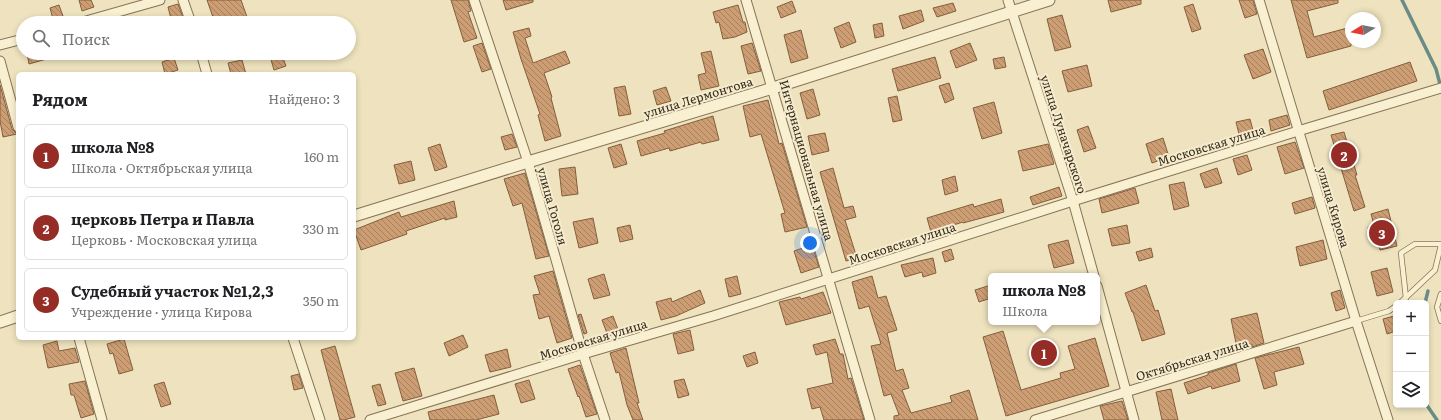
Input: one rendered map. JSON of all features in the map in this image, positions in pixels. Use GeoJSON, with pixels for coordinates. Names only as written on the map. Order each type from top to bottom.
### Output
{"type":"FeatureCollection","features":[{"type":"Feature","properties":{"kind":"street"},"geometry":{"type":"LineString","coordinates":[[104,16],[160,0]]}},
{"type":"Feature","properties":{"kind":"street"},"geometry":{"type":"LineString","coordinates":[[184,0],[189,16]]}},
{"type":"Feature","properties":{"kind":"street","name":"улица Гоголя"},"geometry":{"type":"LineString","coordinates":[[474,0],[528,162],[583,354],[605,420]]}},
{"type":"Feature","properties":{"kind":"street","name":"Интернациональная улица"},"geometry":{"type":"LineString","coordinates":[[746,0],[870,420]]}},
{"type":"Feature","properties":{"kind":"street","name":"улица Луначарского"},"geometry":{"type":"LineString","coordinates":[[1008,0],[1073,201],[1093,273]]}},
{"type":"Feature","properties":{"kind":"street","name":"улица Лермонтова"},"geometry":{"type":"LineString","coordinates":[[356,215],[773,88],[1049,0]]}},
{"type":"Feature","properties":{"kind":"street","name":"улица Кирова"},"geometry":{"type":"LineString","coordinates":[[1259,0],[1356,321],[1388,420]]}},
{"type":"Feature","properties":{"kind":"street"},"geometry":{"type":"LineString","coordinates":[[0,45],[16,41]]}},
{"type":"Feature","properties":{"kind":"street"},"geometry":{"type":"LineString","coordinates":[[203,60],[207,72]]}},
{"type":"Feature","properties":{"kind":"street"},"geometry":{"type":"LineString","coordinates":[[0,61],[16,120]]}},
{"type":"Feature","properties":{"kind":"street","name":"Московская улица"},"geometry":{"type":"LineString","coordinates":[[370,420],[583,354],[714,316],[1073,201],[1441,88]]}},
{"type":"Feature","properties":{"kind":"street"},"geometry":{"type":"LineString","coordinates":[[1100,297],[1134,420]]}},
{"type":"Feature","properties":{"kind":"street"},"geometry":{"type":"LineString","coordinates":[[0,322],[16,317]]}},
{"type":"Feature","properties":{"kind":"street","name":"Октябрьская улица"},"geometry":{"type":"LineString","coordinates":[[1035,420],[1356,321]]}},
{"type":"Feature","properties":{"kind":"street"},"geometry":{"type":"LineString","coordinates":[[80,340],[102,420]]}},
{"type":"Feature","properties":{"kind":"street"},"geometry":{"type":"LineString","coordinates":[[294,340],[320,420]]}},
{"type":"Feature","properties":{"kind":"lane"},"geometry":{"type":"LineString","coordinates":[[1404,300],[1406,298],[1435,270],[1441,244],[1415,244],[1401,253],[1406,298]]}},
{"type":"Feature","properties":{"kind":"lane"},"geometry":{"type":"LineString","coordinates":[[1441,294],[1437,307],[1441,321]]}},
{"type":"Feature","properties":{"kind":"lane"},"geometry":{"type":"LineString","coordinates":[[1356,321],[1389,311],[1393,308]]}},
{"type":"Feature","properties":{"kind":"building"},"geometry":{"type":"Polygon","coordinates":[[[79,0],[91,0],[94,7],[82,11],[79,0]]]}},
{"type":"Feature","properties":{"kind":"building"},"geometry":{"type":"Polygon","coordinates":[[[207,0],[241,0],[247,16],[213,16],[207,0]]]}},
{"type":"Feature","properties":{"kind":"building"},"geometry":{"type":"Polygon","coordinates":[[[451,0],[468,0],[471,11],[468,12],[477,38],[464,42],[451,0]]]}},
{"type":"Feature","properties":{"kind":"building"},"geometry":{"type":"Polygon","coordinates":[[[503,0],[533,0],[533,2],[506,10],[503,0]]]}},
{"type":"Feature","properties":{"kind":"building"},"geometry":{"type":"Polygon","coordinates":[[[1108,0],[1141,0],[1141,4],[1111,12],[1108,0]]]}},
{"type":"Feature","properties":{"kind":"building"},"geometry":{"type":"Polygon","coordinates":[[[1239,0],[1253,0],[1257,14],[1245,18],[1239,0]]]}},
{"type":"Feature","properties":{"kind":"building"},"geometry":{"type":"Polygon","coordinates":[[[1291,0],[1338,0],[1338,3],[1307,11],[1314,37],[1345,29],[1345,48],[1307,58],[1291,0]]]}},
{"type":"Feature","properties":{"kind":"building"},"geometry":{"type":"Polygon","coordinates":[[[792,1],[796,12],[781,18],[777,7],[792,1]]]}},
{"type":"Feature","properties":{"kind":"building"},"geometry":{"type":"Polygon","coordinates":[[[953,3],[956,11],[937,17],[933,8],[953,3]]]}},
{"type":"Feature","properties":{"kind":"building"},"geometry":{"type":"Polygon","coordinates":[[[178,4],[182,16],[170,16],[168,7],[178,4]]]}},
{"type":"Feature","properties":{"kind":"building"},"geometry":{"type":"Polygon","coordinates":[[[1193,4],[1201,29],[1192,32],[1184,7],[1193,4]]]}},
{"type":"Feature","properties":{"kind":"building"},"geometry":{"type":"Polygon","coordinates":[[[59,5],[63,16],[52,16],[50,8],[59,5]]]}},
{"type":"Feature","properties":{"kind":"building"},"geometry":{"type":"Polygon","coordinates":[[[738,5],[743,22],[745,22],[747,32],[735,37],[723,39],[719,22],[716,23],[713,12],[738,5]]]}},
{"type":"Feature","properties":{"kind":"building"},"geometry":{"type":"Polygon","coordinates":[[[921,10],[924,21],[903,29],[899,16],[921,10]]]}},
{"type":"Feature","properties":{"kind":"building"},"geometry":{"type":"Polygon","coordinates":[[[1062,15],[1071,47],[1055,51],[1047,19],[1062,15]]]}},
{"type":"Feature","properties":{"kind":"building"},"geometry":{"type":"Polygon","coordinates":[[[849,22],[856,42],[841,48],[834,28],[849,22]]]}},
{"type":"Feature","properties":{"kind":"building"},"geometry":{"type":"Polygon","coordinates":[[[882,23],[884,36],[875,38],[873,25],[882,23]]]}},
{"type":"Feature","properties":{"kind":"building"},"geometry":{"type":"Polygon","coordinates":[[[529,28],[531,36],[525,38],[533,63],[565,51],[570,63],[544,73],[552,97],[561,136],[545,141],[538,115],[540,114],[513,32],[529,28]]]}},
{"type":"Feature","properties":{"kind":"building"},"geometry":{"type":"Polygon","coordinates":[[[801,30],[808,58],[791,63],[784,35],[801,30]]]}},
{"type":"Feature","properties":{"kind":"building"},"geometry":{"type":"Polygon","coordinates":[[[482,43],[491,69],[482,72],[473,46],[482,43]]]}},
{"type":"Feature","properties":{"kind":"building"},"geometry":{"type":"Polygon","coordinates":[[[752,43],[761,71],[748,74],[741,46],[752,43]]]}},
{"type":"Feature","properties":{"kind":"building"},"geometry":{"type":"Polygon","coordinates":[[[970,43],[977,60],[956,68],[950,51],[970,43]]]}},
{"type":"Feature","properties":{"kind":"building"},"geometry":{"type":"Polygon","coordinates":[[[1263,49],[1271,72],[1253,79],[1244,55],[1263,49]]]}},
{"type":"Feature","properties":{"kind":"building"},"geometry":{"type":"Polygon","coordinates":[[[711,51],[719,86],[701,90],[698,75],[706,73],[701,53],[711,51]]]}},
{"type":"Feature","properties":{"kind":"building"},"geometry":{"type":"Polygon","coordinates":[[[935,57],[941,78],[898,91],[892,69],[935,57]]]}},
{"type":"Feature","properties":{"kind":"building"},"geometry":{"type":"Polygon","coordinates":[[[1004,57],[1006,67],[995,69],[993,59],[1004,57]]]}},
{"type":"Feature","properties":{"kind":"building"},"geometry":{"type":"Polygon","coordinates":[[[28,60],[43,60],[29,64],[28,60]]]}},
{"type":"Feature","properties":{"kind":"building"},"geometry":{"type":"Polygon","coordinates":[[[175,60],[178,70],[164,72],[162,62],[175,60]]]}},
{"type":"Feature","properties":{"kind":"building"},"geometry":{"type":"Polygon","coordinates":[[[242,60],[245,72],[230,72],[228,63],[242,60]]]}},
{"type":"Feature","properties":{"kind":"building"},"geometry":{"type":"Polygon","coordinates":[[[271,60],[284,60],[286,66],[274,70],[271,60]]]}},
{"type":"Feature","properties":{"kind":"building"},"geometry":{"type":"Polygon","coordinates":[[[1410,62],[1417,81],[1329,110],[1323,91],[1410,62]]]}},
{"type":"Feature","properties":{"kind":"building"},"geometry":{"type":"Polygon","coordinates":[[[1087,65],[1092,86],[1068,92],[1062,71],[1087,65]]]}},
{"type":"Feature","properties":{"kind":"building"},"geometry":{"type":"Polygon","coordinates":[[[949,83],[954,99],[945,103],[939,86],[949,83]]]}},
{"type":"Feature","properties":{"kind":"building"},"geometry":{"type":"Polygon","coordinates":[[[0,85],[12,129],[16,134],[3,137],[0,121],[0,85]]]}},
{"type":"Feature","properties":{"kind":"building"},"geometry":{"type":"Polygon","coordinates":[[[625,86],[631,114],[619,116],[614,88],[625,86]]]}},
{"type":"Feature","properties":{"kind":"building"},"geometry":{"type":"Polygon","coordinates":[[[666,87],[671,101],[657,105],[653,91],[666,87]]]}},
{"type":"Feature","properties":{"kind":"building"},"geometry":{"type":"Polygon","coordinates":[[[813,89],[820,115],[807,119],[800,93],[813,89]]]}},
{"type":"Feature","properties":{"kind":"building"},"geometry":{"type":"Polygon","coordinates":[[[897,96],[902,120],[893,122],[888,98],[897,96]]]}},
{"type":"Feature","properties":{"kind":"building"},"geometry":{"type":"Polygon","coordinates":[[[768,100],[779,144],[782,143],[807,227],[785,232],[781,214],[785,213],[761,134],[750,137],[743,106],[768,100]]]}},
{"type":"Feature","properties":{"kind":"building"},"geometry":{"type":"Polygon","coordinates":[[[994,102],[1002,133],[982,139],[973,108],[994,102]]]}},
{"type":"Feature","properties":{"kind":"building"},"geometry":{"type":"Polygon","coordinates":[[[1287,115],[1290,125],[1271,131],[1269,120],[1287,115]]]}},
{"type":"Feature","properties":{"kind":"building"},"geometry":{"type":"Polygon","coordinates":[[[713,116],[719,140],[702,144],[701,142],[670,151],[669,148],[641,156],[637,141],[713,116]]]}},
{"type":"Feature","properties":{"kind":"building"},"geometry":{"type":"Polygon","coordinates":[[[1250,119],[1254,134],[1240,138],[1236,122],[1250,119]]]}},
{"type":"Feature","properties":{"kind":"building"},"geometry":{"type":"Polygon","coordinates":[[[1088,126],[1096,148],[1084,152],[1077,130],[1088,126]]]}},
{"type":"Feature","properties":{"kind":"building"},"geometry":{"type":"Polygon","coordinates":[[[1344,132],[1365,207],[1354,211],[1331,135],[1344,132]]]}},
{"type":"Feature","properties":{"kind":"building"},"geometry":{"type":"Polygon","coordinates":[[[825,133],[829,151],[812,155],[808,136],[825,133]]]}},
{"type":"Feature","properties":{"kind":"building"},"geometry":{"type":"Polygon","coordinates":[[[512,134],[517,147],[505,150],[501,137],[512,134]]]}},
{"type":"Feature","properties":{"kind":"building"},"geometry":{"type":"Polygon","coordinates":[[[1163,138],[1169,157],[1152,163],[1146,144],[1163,138]]]}},
{"type":"Feature","properties":{"kind":"building"},"geometry":{"type":"Polygon","coordinates":[[[1295,142],[1304,168],[1285,174],[1277,147],[1295,142]]]}},
{"type":"Feature","properties":{"kind":"building"},"geometry":{"type":"Polygon","coordinates":[[[440,144],[447,167],[435,171],[428,148],[440,144]]]}},
{"type":"Feature","properties":{"kind":"building"},"geometry":{"type":"Polygon","coordinates":[[[621,144],[627,164],[614,168],[608,148],[621,144]]]}},
{"type":"Feature","properties":{"kind":"building"},"geometry":{"type":"Polygon","coordinates":[[[1048,144],[1054,164],[1023,171],[1018,151],[1048,144]]]}},
{"type":"Feature","properties":{"kind":"building"},"geometry":{"type":"Polygon","coordinates":[[[1247,155],[1252,170],[1238,175],[1233,159],[1247,155]]]}},
{"type":"Feature","properties":{"kind":"building"},"geometry":{"type":"Polygon","coordinates":[[[411,161],[415,180],[399,184],[394,165],[411,161]]]}},
{"type":"Feature","properties":{"kind":"building"},"geometry":{"type":"Polygon","coordinates":[[[575,167],[578,194],[562,196],[559,169],[575,167]]]}},
{"type":"Feature","properties":{"kind":"building"},"geometry":{"type":"Polygon","coordinates":[[[833,168],[844,208],[853,206],[856,217],[845,220],[857,258],[846,261],[820,172],[833,168]]]}},
{"type":"Feature","properties":{"kind":"building"},"geometry":{"type":"Polygon","coordinates":[[[1217,168],[1222,183],[1205,188],[1200,174],[1217,168]]]}},
{"type":"Feature","properties":{"kind":"building"},"geometry":{"type":"Polygon","coordinates":[[[525,173],[549,256],[536,259],[522,203],[513,206],[504,179],[525,173]]]}},
{"type":"Feature","properties":{"kind":"building"},"geometry":{"type":"Polygon","coordinates":[[[955,176],[958,191],[945,195],[942,180],[955,176]]]}},
{"type":"Feature","properties":{"kind":"building"},"geometry":{"type":"Polygon","coordinates":[[[1184,182],[1189,206],[1174,210],[1169,185],[1184,182]]]}},
{"type":"Feature","properties":{"kind":"building"},"geometry":{"type":"Polygon","coordinates":[[[1059,187],[1062,196],[1033,205],[1030,197],[1059,187]]]}},
{"type":"Feature","properties":{"kind":"building"},"geometry":{"type":"Polygon","coordinates":[[[1135,188],[1139,203],[1102,213],[1099,199],[1135,188]]]}},
{"type":"Feature","properties":{"kind":"building"},"geometry":{"type":"Polygon","coordinates":[[[1312,197],[1315,208],[1295,214],[1292,203],[1312,197]]]}},
{"type":"Feature","properties":{"kind":"building"},"geometry":{"type":"Polygon","coordinates":[[[1001,199],[1004,212],[931,232],[927,218],[973,204],[974,207],[1001,199]]]}},
{"type":"Feature","properties":{"kind":"building"},"geometry":{"type":"Polygon","coordinates":[[[454,201],[457,217],[445,220],[445,218],[406,231],[407,234],[361,250],[356,236],[356,229],[399,212],[401,217],[454,201]]]}},
{"type":"Feature","properties":{"kind":"building"},"geometry":{"type":"Polygon","coordinates":[[[1388,209],[1397,246],[1380,250],[1378,240],[1372,241],[1368,227],[1374,225],[1371,214],[1388,209]]]}},
{"type":"Feature","properties":{"kind":"building"},"geometry":{"type":"Polygon","coordinates":[[[593,218],[598,243],[579,248],[573,222],[593,218]]]}},
{"type":"Feature","properties":{"kind":"building"},"geometry":{"type":"Polygon","coordinates":[[[630,225],[633,239],[620,242],[617,228],[630,225]]]}},
{"type":"Feature","properties":{"kind":"building"},"geometry":{"type":"Polygon","coordinates":[[[1127,225],[1130,243],[1112,246],[1108,229],[1127,225]]]}},
{"type":"Feature","properties":{"kind":"building"},"geometry":{"type":"Polygon","coordinates":[[[1068,240],[1074,263],[1054,268],[1048,245],[1068,240]]]}},
{"type":"Feature","properties":{"kind":"building"},"geometry":{"type":"Polygon","coordinates":[[[1323,240],[1327,259],[1300,266],[1296,247],[1323,240]]]}},
{"type":"Feature","properties":{"kind":"building"},"geometry":{"type":"Polygon","coordinates":[[[812,245],[819,267],[801,273],[794,251],[812,245]]]}},
{"type":"Feature","properties":{"kind":"building"},"geometry":{"type":"Polygon","coordinates":[[[1151,248],[1153,257],[1139,261],[1136,252],[1151,248]]]}},
{"type":"Feature","properties":{"kind":"building"},"geometry":{"type":"Polygon","coordinates":[[[951,249],[954,259],[945,262],[942,252],[951,249]]]}},
{"type":"Feature","properties":{"kind":"building"},"geometry":{"type":"Polygon","coordinates":[[[933,258],[936,273],[923,277],[922,272],[905,277],[901,265],[933,258]]]}},
{"type":"Feature","properties":{"kind":"building"},"geometry":{"type":"Polygon","coordinates":[[[1387,268],[1393,292],[1377,296],[1371,272],[1387,268]]]}},
{"type":"Feature","properties":{"kind":"building"},"geometry":{"type":"Polygon","coordinates":[[[553,271],[572,338],[557,343],[549,316],[539,319],[533,295],[540,294],[534,276],[553,271]]]}},
{"type":"Feature","properties":{"kind":"building"},"geometry":{"type":"Polygon","coordinates":[[[604,274],[610,295],[594,299],[588,279],[604,274]]]}},
{"type":"Feature","properties":{"kind":"building"},"geometry":{"type":"Polygon","coordinates":[[[737,276],[741,294],[729,297],[725,279],[737,276]]]}},
{"type":"Feature","properties":{"kind":"building"},"geometry":{"type":"Polygon","coordinates":[[[872,276],[878,298],[886,296],[897,330],[887,333],[896,371],[903,369],[909,388],[902,390],[911,413],[952,402],[950,396],[969,390],[978,420],[894,420],[894,416],[899,415],[891,394],[884,396],[871,346],[881,344],[869,306],[859,309],[852,282],[872,276]]]}},
{"type":"Feature","properties":{"kind":"building"},"geometry":{"type":"Polygon","coordinates":[[[1146,285],[1155,311],[1158,310],[1165,334],[1142,341],[1125,293],[1146,285]]]}},
{"type":"Feature","properties":{"kind":"building"},"geometry":{"type":"Polygon","coordinates":[[[988,286],[988,299],[979,302],[975,290],[988,286]]]}},
{"type":"Feature","properties":{"kind":"building"},"geometry":{"type":"Polygon","coordinates":[[[700,290],[705,303],[676,316],[661,320],[656,302],[671,298],[672,302],[700,290]]]}},
{"type":"Feature","properties":{"kind":"building"},"geometry":{"type":"Polygon","coordinates":[[[1340,290],[1345,308],[1336,311],[1331,293],[1340,290]]]}},
{"type":"Feature","properties":{"kind":"building"},"geometry":{"type":"Polygon","coordinates":[[[823,292],[831,313],[786,325],[779,302],[800,297],[801,299],[823,292]]]}},
{"type":"Feature","properties":{"kind":"building"},"geometry":{"type":"Polygon","coordinates":[[[1257,313],[1264,343],[1252,347],[1252,344],[1237,348],[1231,319],[1257,313]]]}},
{"type":"Feature","properties":{"kind":"building"},"geometry":{"type":"Polygon","coordinates":[[[581,314],[587,333],[584,334],[578,315],[581,314]]]}},
{"type":"Feature","properties":{"kind":"building"},"geometry":{"type":"Polygon","coordinates":[[[613,316],[619,332],[608,336],[602,320],[613,316]]]}},
{"type":"Feature","properties":{"kind":"building"},"geometry":{"type":"Polygon","coordinates":[[[1393,316],[1393,332],[1387,334],[1383,319],[1393,316]]]}},
{"type":"Feature","properties":{"kind":"building"},"geometry":{"type":"Polygon","coordinates":[[[690,330],[694,350],[678,354],[673,334],[690,330]]]}},
{"type":"Feature","properties":{"kind":"building"},"geometry":{"type":"Polygon","coordinates":[[[1003,331],[1021,390],[1061,378],[1060,373],[1075,369],[1068,346],[1095,338],[1109,386],[1006,416],[983,337],[1003,331]]]}},
{"type":"Feature","properties":{"kind":"building"},"geometry":{"type":"Polygon","coordinates":[[[463,335],[468,347],[449,356],[444,343],[463,335]]]}},
{"type":"Feature","properties":{"kind":"building"},"geometry":{"type":"Polygon","coordinates":[[[835,339],[840,354],[843,354],[848,379],[851,378],[864,420],[824,420],[820,407],[812,409],[807,389],[833,383],[827,352],[816,355],[813,345],[835,339]]]}},
{"type":"Feature","properties":{"kind":"building"},"geometry":{"type":"Polygon","coordinates":[[[124,340],[133,370],[119,374],[113,353],[110,354],[107,344],[124,340]]]}},
{"type":"Feature","properties":{"kind":"building"},"geometry":{"type":"Polygon","coordinates":[[[57,341],[59,351],[75,348],[79,362],[48,368],[43,345],[57,341]]]}},
{"type":"Feature","properties":{"kind":"building"},"geometry":{"type":"Polygon","coordinates":[[[335,346],[355,417],[344,420],[340,420],[321,350],[335,346]]]}},
{"type":"Feature","properties":{"kind":"building"},"geometry":{"type":"Polygon","coordinates":[[[1299,347],[1304,364],[1274,372],[1277,385],[1264,389],[1255,358],[1299,347]]]}},
{"type":"Feature","properties":{"kind":"building"},"geometry":{"type":"Polygon","coordinates":[[[626,348],[639,403],[637,403],[643,420],[633,420],[627,405],[619,372],[616,373],[610,353],[626,348]]]}},
{"type":"Feature","properties":{"kind":"building"},"geometry":{"type":"Polygon","coordinates":[[[507,349],[511,367],[490,372],[485,355],[507,349]]]}},
{"type":"Feature","properties":{"kind":"building"},"geometry":{"type":"Polygon","coordinates":[[[755,352],[758,363],[747,367],[743,356],[755,352]]]}},
{"type":"Feature","properties":{"kind":"building"},"geometry":{"type":"Polygon","coordinates":[[[1236,364],[1240,381],[1212,389],[1211,386],[1188,394],[1184,383],[1236,364]]]}},
{"type":"Feature","properties":{"kind":"building"},"geometry":{"type":"Polygon","coordinates":[[[580,365],[597,414],[586,417],[568,369],[580,365]]]}},
{"type":"Feature","properties":{"kind":"building"},"geometry":{"type":"Polygon","coordinates":[[[414,368],[422,396],[403,401],[395,373],[414,368]]]}},
{"type":"Feature","properties":{"kind":"building"},"geometry":{"type":"Polygon","coordinates":[[[299,374],[303,388],[294,390],[291,376],[299,374]]]}},
{"type":"Feature","properties":{"kind":"building"},"geometry":{"type":"Polygon","coordinates":[[[684,379],[689,395],[678,398],[674,381],[684,379]]]}},
{"type":"Feature","properties":{"kind":"building"},"geometry":{"type":"Polygon","coordinates":[[[529,380],[535,399],[521,403],[515,384],[529,380]]]}},
{"type":"Feature","properties":{"kind":"building"},"geometry":{"type":"Polygon","coordinates":[[[85,381],[94,414],[81,418],[74,395],[71,395],[69,384],[85,381]]]}},
{"type":"Feature","properties":{"kind":"building"},"geometry":{"type":"Polygon","coordinates":[[[164,382],[171,404],[161,407],[154,385],[164,382]]]}},
{"type":"Feature","properties":{"kind":"building"},"geometry":{"type":"Polygon","coordinates":[[[380,384],[386,404],[378,406],[372,386],[380,384]]]}},
{"type":"Feature","properties":{"kind":"building"},"geometry":{"type":"Polygon","coordinates":[[[1171,389],[1178,420],[1162,420],[1156,392],[1171,389]]]}},
{"type":"Feature","properties":{"kind":"building"},"geometry":{"type":"Polygon","coordinates":[[[494,395],[499,414],[476,420],[430,420],[428,412],[494,395]]]}},
{"type":"Feature","properties":{"kind":"building"},"geometry":{"type":"Polygon","coordinates":[[[1122,401],[1128,420],[1104,420],[1100,406],[1122,401]]]}},
{"type":"Feature","properties":{"kind":"waterway"},"geometry":{"type":"LineString","coordinates":[[1402,0],[1436,69],[1441,88]]}},
{"type":"Feature","properties":{"kind":"waterway"},"geometry":{"type":"LineString","coordinates":[[1426,300],[1428,291]]}},
{"type":"Feature","properties":{"kind":"waterway"},"geometry":{"type":"LineString","coordinates":[[1429,408],[1437,420]]}},
{"type":"Feature","properties":{"kind":"place","name":"церковь Петра и Павла"},"geometry":{"type":"Point","coordinates":[1344,155]}},
{"type":"Feature","properties":{"kind":"place","name":"Судебный участок №1,2,3"},"geometry":{"type":"Point","coordinates":[1382,233]}},
{"type":"Feature","properties":{"kind":"place","name":"школа №8"},"geometry":{"type":"Point","coordinates":[1044,353]}}]}
